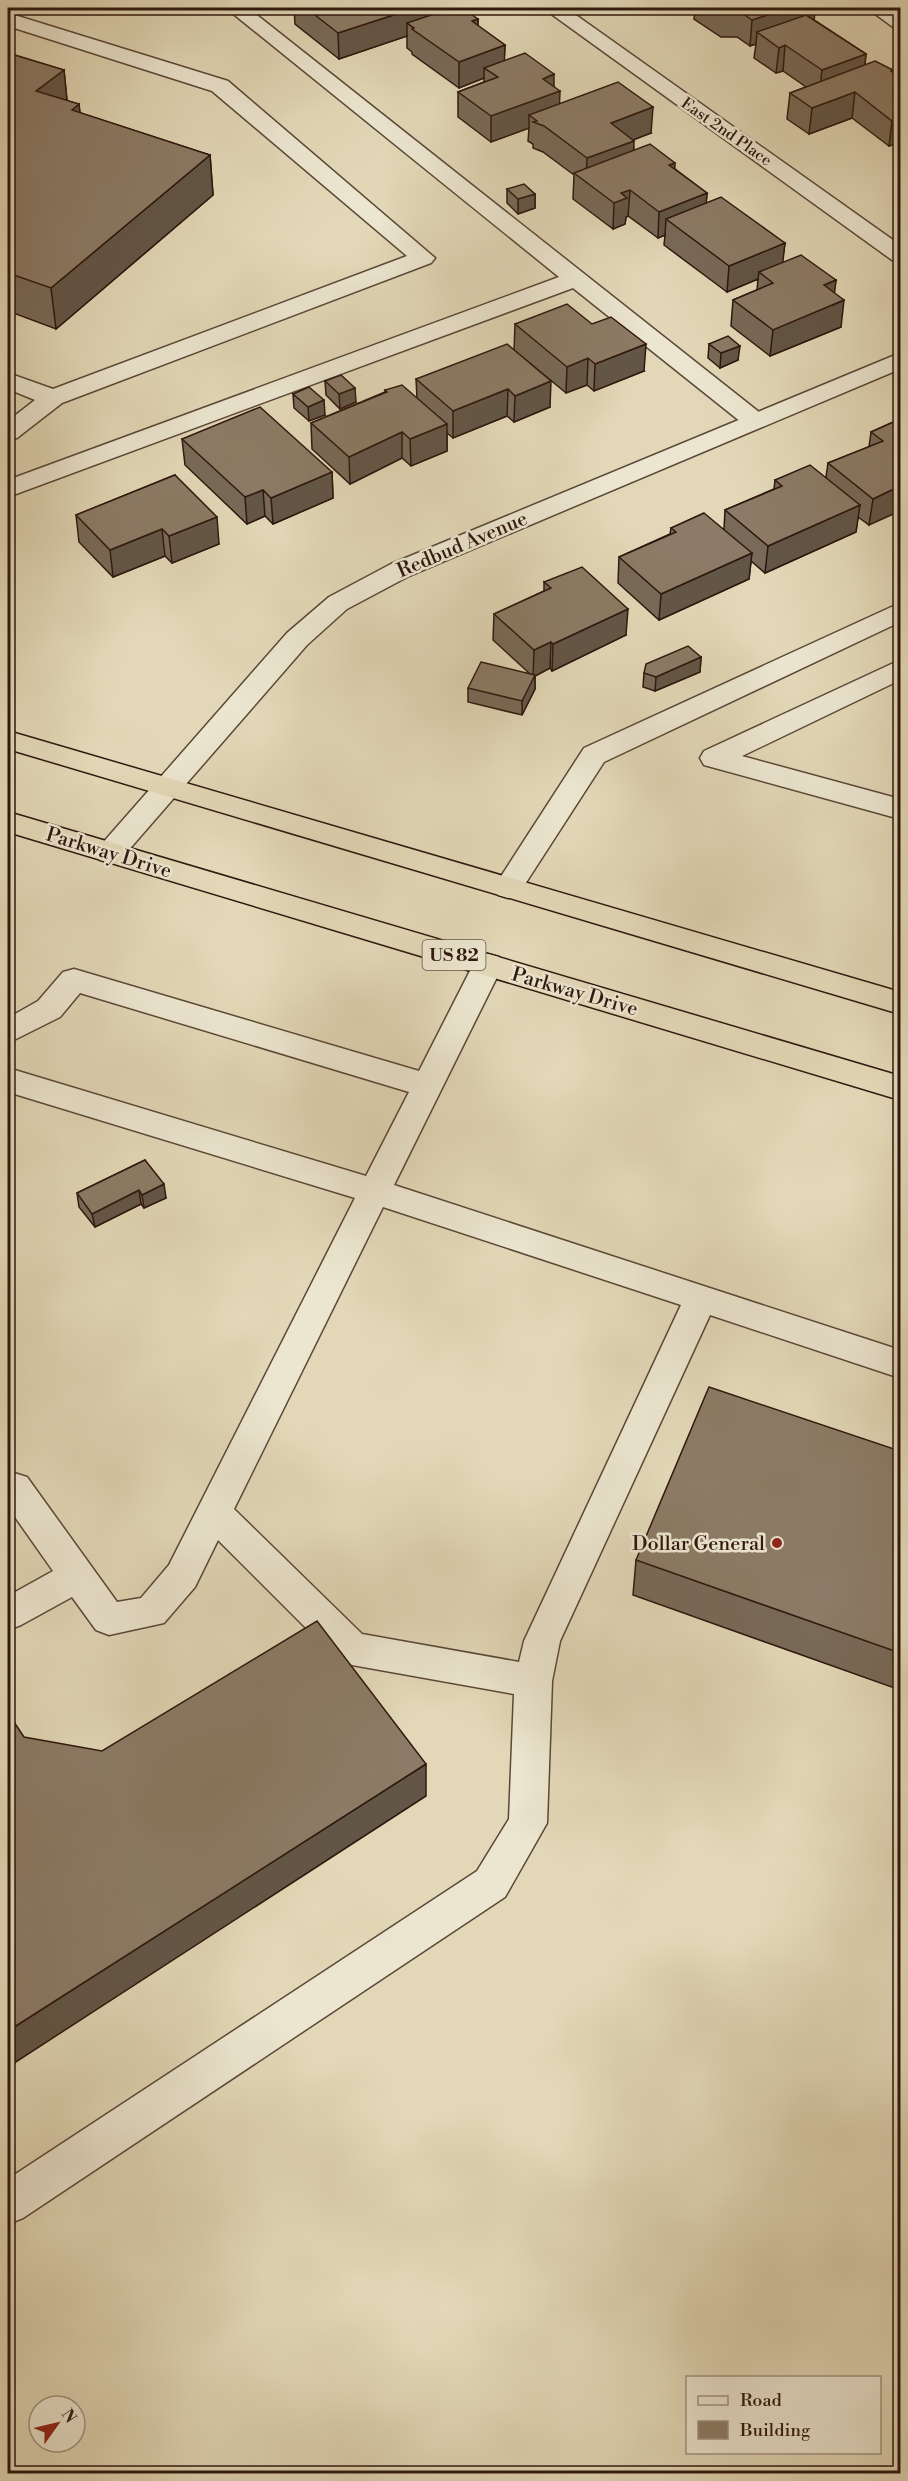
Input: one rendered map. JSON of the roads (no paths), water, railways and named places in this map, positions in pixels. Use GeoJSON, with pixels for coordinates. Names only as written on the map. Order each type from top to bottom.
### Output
{"type":"FeatureCollection","features":[{"type":"Feature","properties":{"kind":"highway"},"geometry":{"type":"LineString","coordinates":[[8,740],[900,1003]]}},
{"type":"Feature","properties":{"kind":"highway","name":"Parkway Drive"},"geometry":{"type":"LineString","coordinates":[[8,822],[900,1088]]}},
{"type":"Feature","properties":{"kind":"street"},"geometry":{"type":"LineString","coordinates":[[236,8],[755,421]]}},
{"type":"Feature","properties":{"kind":"street","name":"East 2nd Place"},"geometry":{"type":"LineString","coordinates":[[553,8],[900,255]]}},
{"type":"Feature","properties":{"kind":"street"},"geometry":{"type":"LineString","coordinates":[[877,8],[900,23]]}},
{"type":"Feature","properties":{"kind":"street"},"geometry":{"type":"LineString","coordinates":[[8,19],[220,86],[423,258],[53,398],[8,433]]}},
{"type":"Feature","properties":{"kind":"street"},"geometry":{"type":"LineString","coordinates":[[8,489],[577,278]]}},
{"type":"Feature","properties":{"kind":"street","name":"Redbud Avenue"},"geometry":{"type":"LineString","coordinates":[[110,853],[297,639],[338,603],[400,570],[900,360]]}},
{"type":"Feature","properties":{"kind":"street"},"geometry":{"type":"LineString","coordinates":[[8,380],[53,398]]}},
{"type":"Feature","properties":{"kind":"street"},"geometry":{"type":"LineString","coordinates":[[508,888],[594,755],[900,612]]}},
{"type":"Feature","properties":{"kind":"street"},"geometry":{"type":"LineString","coordinates":[[900,669],[714,758],[900,809]]}},
{"type":"Feature","properties":{"kind":"street"},"geometry":{"type":"LineString","coordinates":[[8,1492],[14,1488],[109,1619],[151,1611],[182,1576],[488,965]]}},
{"type":"Feature","properties":{"kind":"street"},"geometry":{"type":"LineString","coordinates":[[8,1032],[49,1009],[74,980],[428,1086]]}},
{"type":"Feature","properties":{"kind":"street"},"geometry":{"type":"LineString","coordinates":[[8,1080],[375,1191],[900,1364]]}},
{"type":"Feature","properties":{"kind":"street"},"geometry":{"type":"LineString","coordinates":[[8,2203],[490,1884],[528,1823],[533,1681],[542,1641],[701,1299]]}},
{"type":"Feature","properties":{"kind":"street"},"geometry":{"type":"LineString","coordinates":[[214,1513],[352,1649],[533,1681]]}},
{"type":"Feature","properties":{"kind":"street"},"geometry":{"type":"LineString","coordinates":[[8,1614],[78,1575]]}},
{"type":"Feature","properties":{"kind":"place","name":"Dollar General"},"geometry":{"type":"Point","coordinates":[777,1543]}}]}
